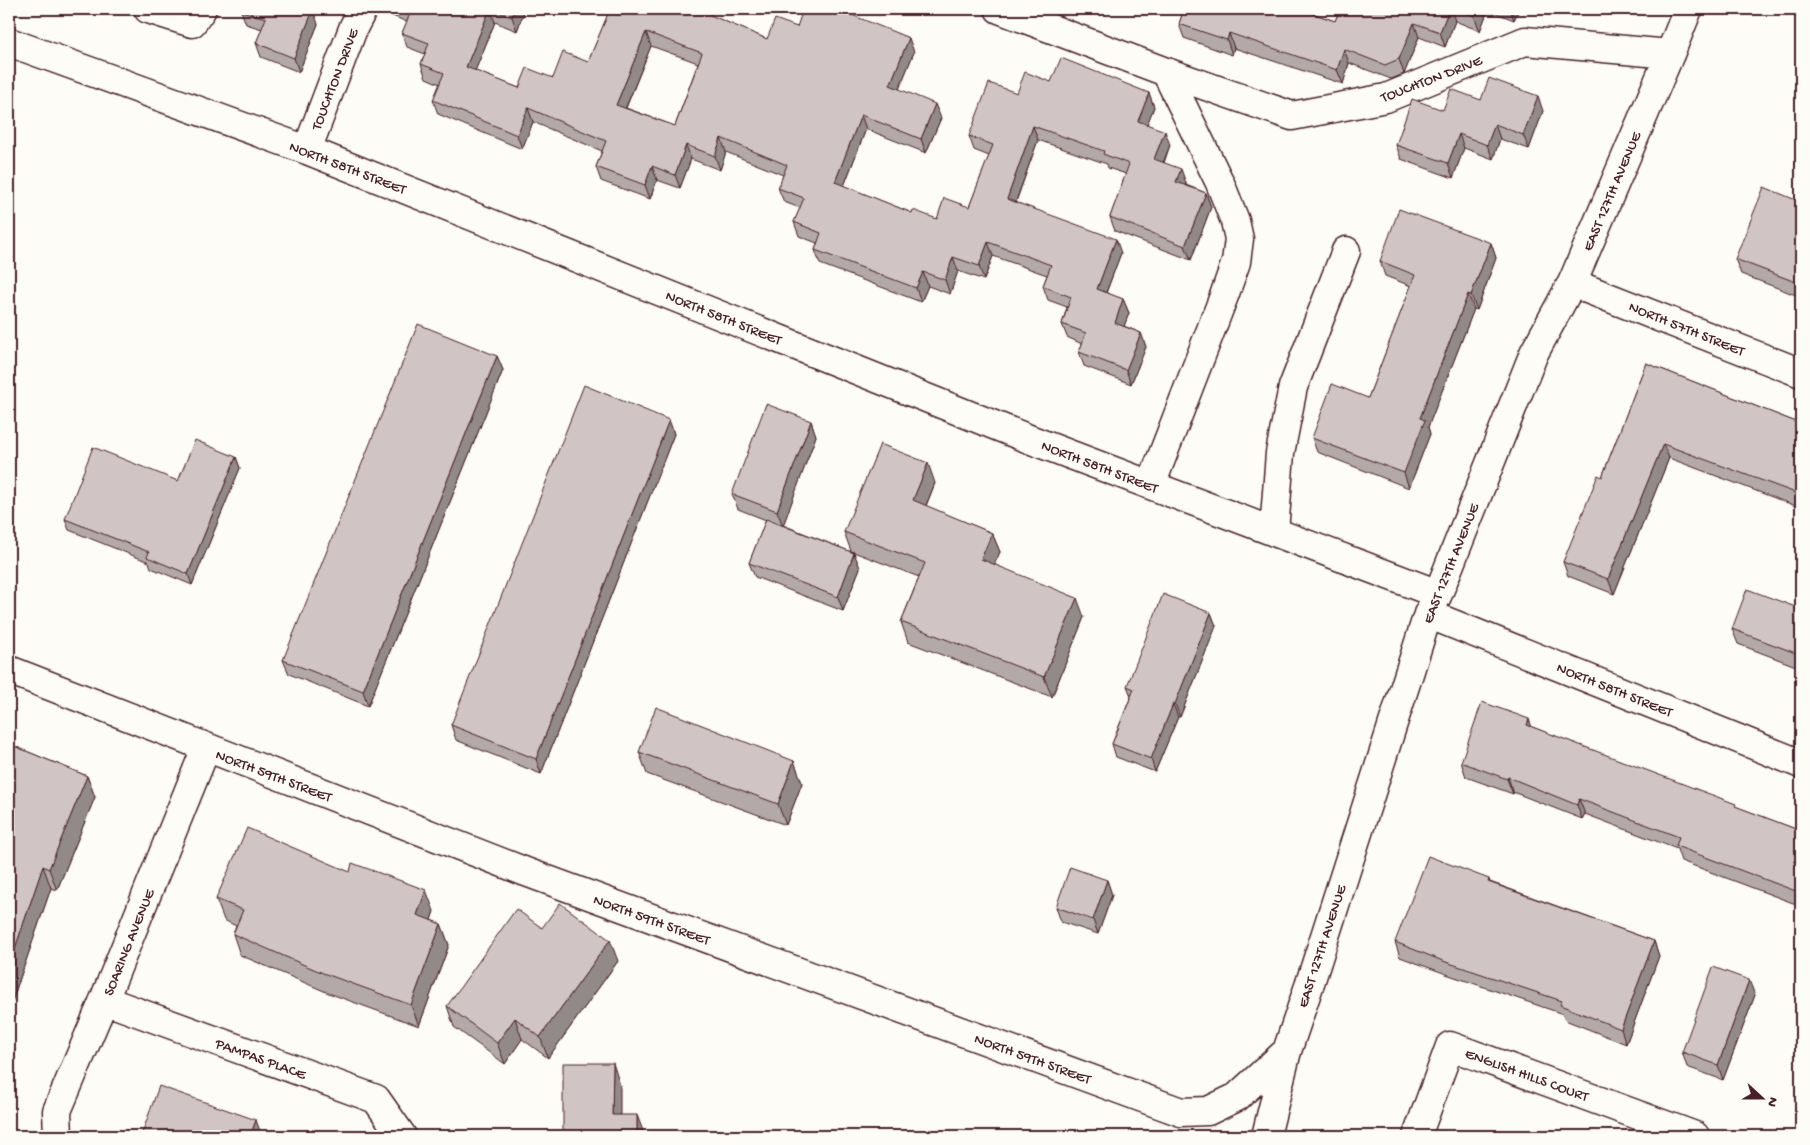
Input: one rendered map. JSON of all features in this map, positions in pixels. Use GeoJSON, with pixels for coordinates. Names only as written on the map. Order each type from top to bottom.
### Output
{"type":"FeatureCollection","features":[{"type":"Feature","properties":{"kind":"street"},"geometry":{"type":"LineString","coordinates":[[148,9],[192,23],[202,9]]}},
{"type":"Feature","properties":{"kind":"street","name":"TOUCHTON DRIVE"},"geometry":{"type":"LineString","coordinates":[[307,150],[354,26],[363,9]]}},
{"type":"Feature","properties":{"kind":"street","name":"TOUCHTON DRIVE"},"geometry":{"type":"LineString","coordinates":[[999,9],[1166,72],[1292,116],[1386,98],[1525,41],[1670,54]]}},
{"type":"Feature","properties":{"kind":"street","name":"EAST 127TH AVENUE"},"geometry":{"type":"LineString","coordinates":[[1266,1136],[1287,1051],[1433,604],[1534,353],[1572,283],[1688,9]]}},
{"type":"Feature","properties":{"kind":"street","name":"NORTH 58TH STREET"},"geometry":{"type":"LineString","coordinates":[[9,42],[307,150],[1001,428],[1274,532],[1433,604],[1801,764]]}},
{"type":"Feature","properties":{"kind":"street"},"geometry":{"type":"LineString","coordinates":[[1151,485],[1224,296],[1236,262],[1239,239],[1235,221],[1220,183],[1166,72]]}},
{"type":"Feature","properties":{"kind":"street"},"geometry":{"type":"LineString","coordinates":[[1274,532],[1280,453],[1293,387],[1346,251]]}},
{"type":"Feature","properties":{"kind":"street","name":"NORTH 57TH STREET"},"geometry":{"type":"LineString","coordinates":[[1572,283],[1801,373]]}},
{"type":"Feature","properties":{"kind":"street","name":"NORTH 59TH STREET"},"geometry":{"type":"LineString","coordinates":[[9,670],[526,872],[1180,1112],[1208,1111],[1237,1097],[1287,1051]]}},
{"type":"Feature","properties":{"kind":"street","name":"SOARING AVENUE"},"geometry":{"type":"LineString","coordinates":[[58,1136],[57,1111],[206,748]]}},
{"type":"Feature","properties":{"kind":"street","name":"PAMPAS PLACE"},"geometry":{"type":"LineString","coordinates":[[104,1000],[376,1100],[402,1136]]}},
{"type":"Feature","properties":{"kind":"street","name":"ENGLISH HILLS COURT"},"geometry":{"type":"LineString","coordinates":[[1417,1136],[1450,1046],[1694,1136]]}},
{"type":"Feature","properties":{"kind":"building"},"geometry":{"type":"Polygon","coordinates":[[[242,9],[313,10],[294,58],[256,43],[266,18],[241,11],[242,9]]]}},
{"type":"Feature","properties":{"kind":"building"},"geometry":{"type":"Polygon","coordinates":[[[404,9],[490,9],[466,67],[519,88],[527,68],[553,78],[563,52],[588,62],[610,9],[699,9],[767,39],[775,19],[797,27],[803,9],[837,9],[909,38],[890,85],[935,104],[921,139],[861,115],[835,182],[912,213],[913,210],[937,219],[944,198],[969,207],[993,145],[969,136],[989,83],[1017,93],[1025,72],[1051,82],[1061,58],[1149,93],[1138,121],[1165,131],[1154,159],[1181,169],[1176,182],[1206,193],[1185,246],[1110,217],[1129,164],[1103,154],[1104,151],[1033,126],[1007,199],[1116,239],[1097,289],[1123,299],[1115,323],[1141,333],[1126,370],[1079,352],[1086,333],[1062,324],[1071,297],[1043,286],[1051,265],[988,242],[979,266],[953,257],[945,280],[923,272],[916,288],[815,250],[821,233],[794,222],[804,198],[778,188],[787,165],[721,138],[715,156],[686,145],[675,175],[652,166],[645,185],[596,167],[606,141],[528,108],[517,135],[433,100],[444,73],[421,64],[429,43],[402,33],[411,11],[404,9]],[[646,32],[616,105],[675,126],[702,53],[646,32]]]}},
{"type":"Feature","properties":{"kind":"building"},"geometry":{"type":"Polygon","coordinates":[[[491,9],[515,9],[512,17],[491,9]]]}},
{"type":"Feature","properties":{"kind":"building"},"geometry":{"type":"Polygon","coordinates":[[[1184,9],[1300,9],[1335,21],[1340,9],[1449,9],[1440,32],[1414,23],[1399,59],[1385,65],[1344,49],[1337,70],[1229,33],[1227,40],[1179,24],[1184,9]]]}},
{"type":"Feature","properties":{"kind":"building"},"geometry":{"type":"Polygon","coordinates":[[[1456,9],[1478,9],[1474,16],[1456,9]]]}},
{"type":"Feature","properties":{"kind":"building"},"geometry":{"type":"Polygon","coordinates":[[[1489,78],[1538,96],[1523,135],[1495,124],[1487,145],[1459,134],[1448,163],[1396,145],[1412,99],[1443,110],[1451,89],[1481,100],[1489,78]]]}},
{"type":"Feature","properties":{"kind":"building"},"geometry":{"type":"Polygon","coordinates":[[[1764,187],[1801,202],[1801,284],[1735,259],[1764,187]]]}},
{"type":"Feature","properties":{"kind":"building"},"geometry":{"type":"Polygon","coordinates":[[[1399,209],[1491,243],[1471,295],[1468,294],[1420,418],[1425,420],[1404,473],[1312,438],[1332,384],[1368,398],[1415,275],[1380,261],[1399,209]]]}},
{"type":"Feature","properties":{"kind":"building"},"geometry":{"type":"Polygon","coordinates":[[[418,324],[497,356],[363,691],[283,660],[418,324]]]}},
{"type":"Feature","properties":{"kind":"building"},"geometry":{"type":"Polygon","coordinates":[[[1646,363],[1801,424],[1801,495],[1663,444],[1608,579],[1563,562],[1598,475],[1602,477],[1646,363]]]}},
{"type":"Feature","properties":{"kind":"building"},"geometry":{"type":"Polygon","coordinates":[[[584,385],[669,420],[536,759],[451,725],[584,385]]]}},
{"type":"Feature","properties":{"kind":"building"},"geometry":{"type":"Polygon","coordinates":[[[766,404],[811,421],[777,511],[732,494],[766,404]]]}},
{"type":"Feature","properties":{"kind":"building"},"geometry":{"type":"Polygon","coordinates":[[[195,440],[236,457],[188,574],[147,557],[149,552],[65,519],[93,447],[178,481],[195,440]]]}},
{"type":"Feature","properties":{"kind":"building"},"geometry":{"type":"Polygon","coordinates":[[[880,444],[928,463],[913,500],[992,533],[981,559],[1077,598],[1044,677],[901,622],[925,563],[844,532],[880,444]]]}},
{"type":"Feature","properties":{"kind":"building"},"geometry":{"type":"Polygon","coordinates":[[[766,519],[854,553],[838,597],[749,563],[766,519]]]}},
{"type":"Feature","properties":{"kind":"building"},"geometry":{"type":"Polygon","coordinates":[[[1747,589],[1801,609],[1801,655],[1732,629],[1747,589]]]}},
{"type":"Feature","properties":{"kind":"building"},"geometry":{"type":"Polygon","coordinates":[[[1163,594],[1211,613],[1151,759],[1112,744],[1134,689],[1127,686],[1163,594]]]}},
{"type":"Feature","properties":{"kind":"building"},"geometry":{"type":"Polygon","coordinates":[[[1482,702],[1529,719],[1527,725],[1736,804],[1735,806],[1801,831],[1801,893],[1676,846],[1679,837],[1579,799],[1577,805],[1508,777],[1507,779],[1461,762],[1482,702]]]}},
{"type":"Feature","properties":{"kind":"building"},"geometry":{"type":"Polygon","coordinates":[[[656,707],[794,761],[778,804],[639,752],[656,707]]]}},
{"type":"Feature","properties":{"kind":"building"},"geometry":{"type":"Polygon","coordinates":[[[9,744],[87,776],[49,869],[43,866],[9,966],[9,744]]]}},
{"type":"Feature","properties":{"kind":"building"},"geometry":{"type":"Polygon","coordinates":[[[247,828],[350,872],[352,863],[426,890],[417,915],[441,924],[411,1005],[323,973],[233,934],[243,910],[216,899],[247,828]]]}},
{"type":"Feature","properties":{"kind":"building"},"geometry":{"type":"Polygon","coordinates":[[[1428,856],[1489,879],[1488,882],[1654,941],[1621,1029],[1560,1005],[1562,1001],[1443,961],[1395,942],[1428,856]]]}},
{"type":"Feature","properties":{"kind":"building"},"geometry":{"type":"Polygon","coordinates":[[[1070,867],[1107,880],[1093,920],[1056,907],[1070,867]]]}},
{"type":"Feature","properties":{"kind":"building"},"geometry":{"type":"Polygon","coordinates":[[[560,903],[610,940],[540,1037],[515,1018],[497,1043],[447,1006],[516,909],[542,928],[560,903]]]}},
{"type":"Feature","properties":{"kind":"building"},"geometry":{"type":"Polygon","coordinates":[[[1713,967],[1749,980],[1718,1065],[1682,1052],[1713,967]]]}},
{"type":"Feature","properties":{"kind":"building"},"geometry":{"type":"Polygon","coordinates":[[[563,1063],[613,1063],[612,1115],[637,1115],[637,1136],[563,1136],[563,1063]]]}},
{"type":"Feature","properties":{"kind":"building"},"geometry":{"type":"Polygon","coordinates":[[[159,1086],[256,1120],[250,1136],[141,1136],[159,1086]]]}}]}
